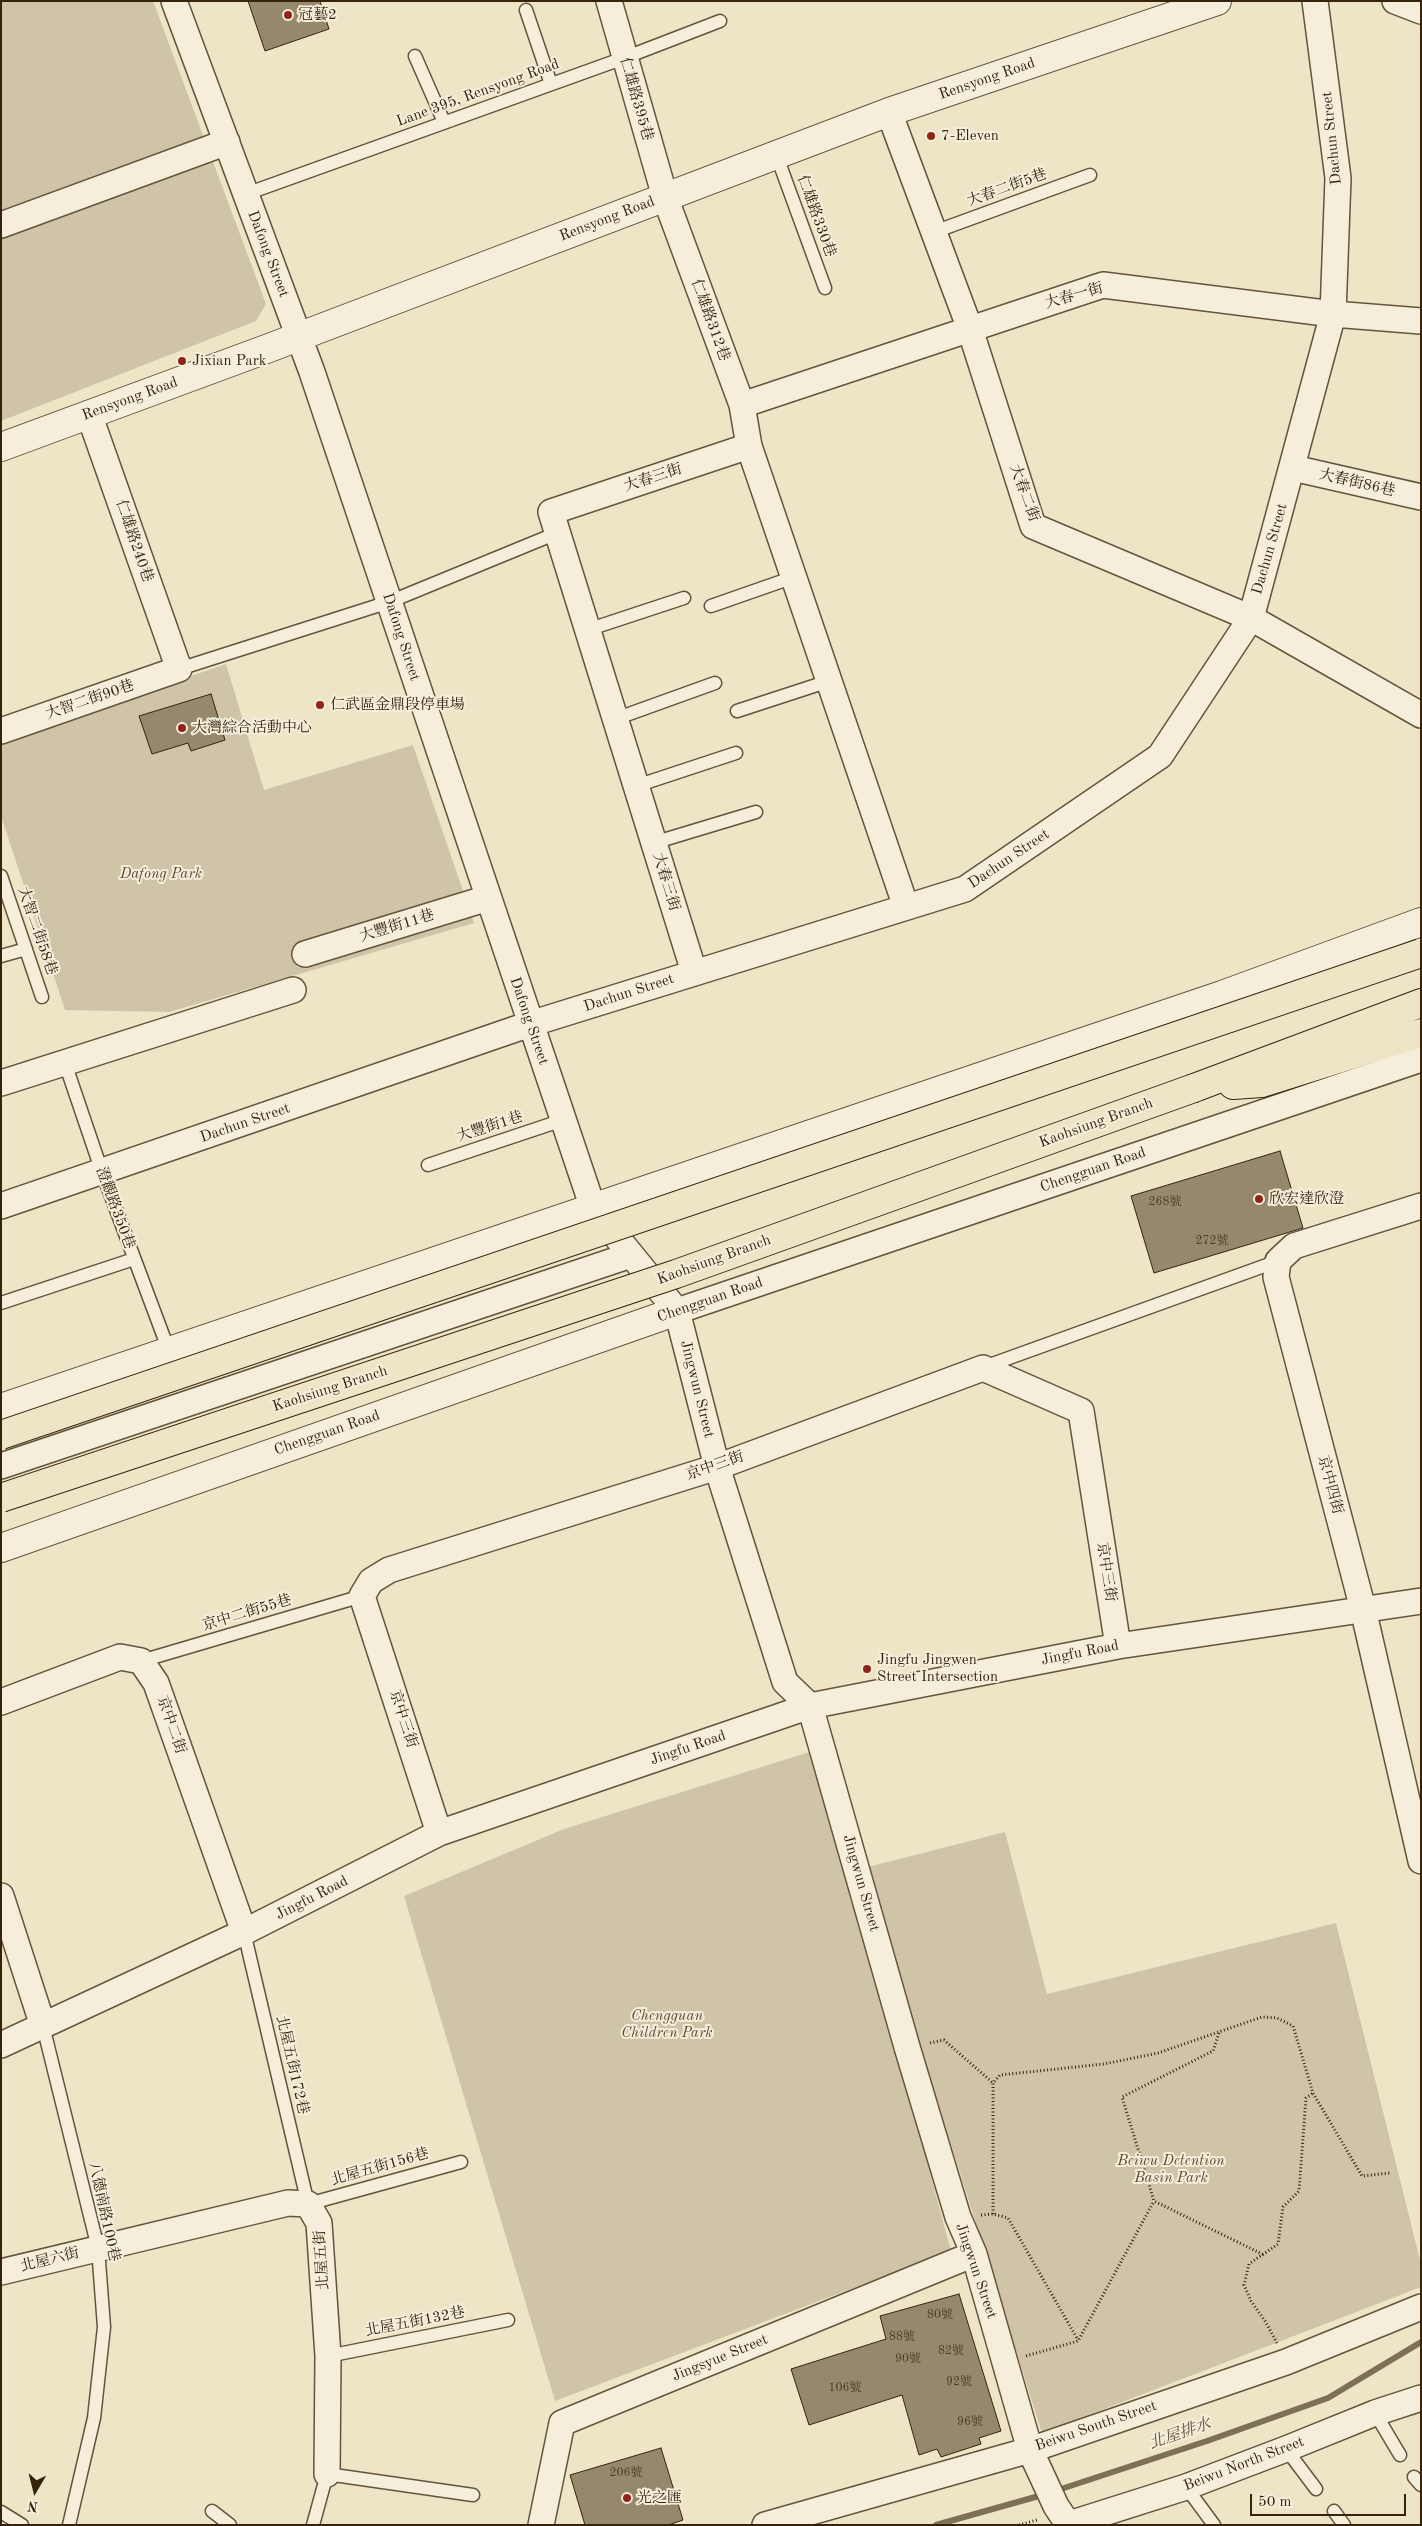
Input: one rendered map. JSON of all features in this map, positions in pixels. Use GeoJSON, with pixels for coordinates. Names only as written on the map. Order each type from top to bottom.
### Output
{"type":"FeatureCollection","features":[{"type":"Feature","properties":{"kind":"highway"},"geometry":{"type":"LineString","coordinates":[[1,1435],[1421,953]]}},
{"type":"Feature","properties":{"kind":"highway","name":"Kaohsiung Branch"},"geometry":{"type":"LineString","coordinates":[[1,1498],[676,1274],[1194,1088],[1421,1003]]}},
{"type":"Feature","properties":{"kind":"highway"},"geometry":{"type":"LineString","coordinates":[[1194,1088],[1262,1083],[1421,1034]]}},
{"type":"Feature","properties":{"kind":"street","name":"Dafong Street"},"geometry":{"type":"LineString","coordinates":[[174,1],[299,337],[593,1208],[677,1311]]}},
{"type":"Feature","properties":{"kind":"street","name":"仁雄路395巷"},"geometry":{"type":"LineString","coordinates":[[609,1],[665,196]]}},
{"type":"Feature","properties":{"kind":"street","name":"Rensyong Road"},"geometry":{"type":"LineString","coordinates":[[1,447],[299,337],[889,112],[1217,1]]}},
{"type":"Feature","properties":{"kind":"street","name":"Dachun Street"},"geometry":{"type":"LineString","coordinates":[[1,1206],[530,1024],[965,889],[1160,756],[1251,618],[1333,314],[1338,178],[1315,1]]}},
{"type":"Feature","properties":{"kind":"street"},"geometry":{"type":"LineString","coordinates":[[1395,1],[1421,11]]}},
{"type":"Feature","properties":{"kind":"street","name":"大春二街"},"geometry":{"type":"LineString","coordinates":[[889,112],[970,329],[1033,526],[1251,618],[1421,715]]}},
{"type":"Feature","properties":{"kind":"street"},"geometry":{"type":"LineString","coordinates":[[1,225],[226,142]]}},
{"type":"Feature","properties":{"kind":"street","name":"仁雄路312巷"},"geometry":{"type":"LineString","coordinates":[[665,196],[742,406],[749,446]]}},
{"type":"Feature","properties":{"kind":"street","name":"大春一街"},"geometry":{"type":"LineString","coordinates":[[742,406],[1103,285],[1333,314],[1421,320]]}},
{"type":"Feature","properties":{"kind":"street","name":"仁雄路240巷"},"geometry":{"type":"LineString","coordinates":[[89,414],[179,669]]}},
{"type":"Feature","properties":{"kind":"street"},"geometry":{"type":"LineString","coordinates":[[749,446],[906,908]]}},
{"type":"Feature","properties":{"kind":"street","name":"大春三街"},"geometry":{"type":"LineString","coordinates":[[694,972],[551,512],[749,446]]}},
{"type":"Feature","properties":{"kind":"street","name":"大春街86巷"},"geometry":{"type":"LineString","coordinates":[[1293,468],[1421,498]]}},
{"type":"Feature","properties":{"kind":"street","name":"大智二街90巷"},"geometry":{"type":"LineString","coordinates":[[1,731],[179,669]]}},
{"type":"Feature","properties":{"kind":"street","name":"大豐街11巷"},"geometry":{"type":"LineString","coordinates":[[305,954],[488,898]]}},
{"type":"Feature","properties":{"kind":"street"},"geometry":{"type":"LineString","coordinates":[[1,1408],[1213,999],[1421,922]]}},
{"type":"Feature","properties":{"kind":"street"},"geometry":{"type":"LineString","coordinates":[[1,1082],[293,990]]}},
{"type":"Feature","properties":{"kind":"street","name":"Chengguan Road"},"geometry":{"type":"LineString","coordinates":[[1,1548],[677,1311],[1421,1059]]}},
{"type":"Feature","properties":{"kind":"street"},"geometry":{"type":"LineString","coordinates":[[1278,1261],[1294,1246],[1421,1206]]}},
{"type":"Feature","properties":{"kind":"street"},"geometry":{"type":"LineString","coordinates":[[1,1466],[631,1255]]}},
{"type":"Feature","properties":{"kind":"street","name":"京中四街"},"geometry":{"type":"LineString","coordinates":[[1278,1261],[1276,1277],[1363,1609],[1421,1861]]}},
{"type":"Feature","properties":{"kind":"street","name":"Jingwun Street"},"geometry":{"type":"LineString","coordinates":[[677,1311],[716,1467],[785,1682],[810,1706],[958,2217],[974,2254],[1033,2456],[1064,2520]]}},
{"type":"Feature","properties":{"kind":"street","name":"京中三街"},"geometry":{"type":"LineString","coordinates":[[440,1833],[362,1596],[371,1581],[389,1570],[716,1467],[983,1368],[1081,1411],[1118,1646]]}},
{"type":"Feature","properties":{"kind":"street","name":"Jingfu Road"},"geometry":{"type":"LineString","coordinates":[[1,2045],[244,1932],[440,1833],[810,1706],[1118,1646],[1421,1601]]}},
{"type":"Feature","properties":{"kind":"street"},"geometry":{"type":"LineString","coordinates":[[1,1702],[120,1657],[140,1661]]}},
{"type":"Feature","properties":{"kind":"street","name":"京中二街"},"geometry":{"type":"LineString","coordinates":[[140,1661],[156,1683],[244,1932]]}},
{"type":"Feature","properties":{"kind":"street"},"geometry":{"type":"LineString","coordinates":[[1,1896],[43,2026]]}},
{"type":"Feature","properties":{"kind":"street"},"geometry":{"type":"LineString","coordinates":[[98,2248],[288,2203],[308,2204]]}},
{"type":"Feature","properties":{"kind":"street","name":"北屋五街"},"geometry":{"type":"LineString","coordinates":[[308,2204],[319,2222],[328,2356],[327,2474]]}},
{"type":"Feature","properties":{"kind":"street","name":"北屋六街"},"geometry":{"type":"LineString","coordinates":[[1,2272],[98,2248]]}},
{"type":"Feature","properties":{"kind":"street","name":"Jingsyue Street"},"geometry":{"type":"LineString","coordinates":[[541,2525],[562,2423],[974,2254]]}},
{"type":"Feature","properties":{"kind":"street","name":"Beiwu South Street"},"geometry":{"type":"LineString","coordinates":[[765,2525],[1033,2456],[1286,2362],[1421,2307]]}},
{"type":"Feature","properties":{"kind":"street","name":"Beiwu North Street"},"geometry":{"type":"LineString","coordinates":[[1064,2520],[1186,2487],[1286,2450],[1375,2413],[1421,2398]]}},
{"type":"Feature","properties":{"kind":"lane"},"geometry":{"type":"LineString","coordinates":[[526,10],[551,84]]}},
{"type":"Feature","properties":{"kind":"lane","name":"Lane 395, Rensyong Road"},"geometry":{"type":"LineString","coordinates":[[246,194],[624,58],[720,20]]}},
{"type":"Feature","properties":{"kind":"lane"},"geometry":{"type":"LineString","coordinates":[[415,56],[444,122]]}},
{"type":"Feature","properties":{"kind":"lane","name":"仁雄路330巷"},"geometry":{"type":"LineString","coordinates":[[776,154],[824,288]]}},
{"type":"Feature","properties":{"kind":"lane","name":"大春二街5巷"},"geometry":{"type":"LineString","coordinates":[[934,232],[1090,175]]}},
{"type":"Feature","properties":{"kind":"lane"},"geometry":{"type":"LineString","coordinates":[[179,669],[389,602],[557,533]]}},
{"type":"Feature","properties":{"kind":"lane"},"geometry":{"type":"LineString","coordinates":[[711,606],[794,577]]}},
{"type":"Feature","properties":{"kind":"lane"},"geometry":{"type":"LineString","coordinates":[[587,630],[684,598]]}},
{"type":"Feature","properties":{"kind":"lane"},"geometry":{"type":"LineString","coordinates":[[737,711],[829,681]]}},
{"type":"Feature","properties":{"kind":"lane"},"geometry":{"type":"LineString","coordinates":[[615,719],[715,683]]}},
{"type":"Feature","properties":{"kind":"lane"},"geometry":{"type":"LineString","coordinates":[[636,786],[736,754]]}},
{"type":"Feature","properties":{"kind":"lane"},"geometry":{"type":"LineString","coordinates":[[653,843],[756,812]]}},
{"type":"Feature","properties":{"kind":"lane","name":"大智二街58巷"},"geometry":{"type":"LineString","coordinates":[[1,876],[42,997]]}},
{"type":"Feature","properties":{"kind":"lane"},"geometry":{"type":"LineString","coordinates":[[1,956],[26,950]]}},
{"type":"Feature","properties":{"kind":"lane","name":"澄觀路350巷"},"geometry":{"type":"LineString","coordinates":[[65,1063],[102,1172],[169,1352]]}},
{"type":"Feature","properties":{"kind":"lane","name":"大豐街1巷"},"geometry":{"type":"LineString","coordinates":[[428,1165],[563,1120]]}},
{"type":"Feature","properties":{"kind":"lane"},"geometry":{"type":"LineString","coordinates":[[1,1303],[134,1259]]}},
{"type":"Feature","properties":{"kind":"lane"},"geometry":{"type":"LineString","coordinates":[[983,1368],[1278,1261]]}},
{"type":"Feature","properties":{"kind":"lane","name":"京中二街55巷"},"geometry":{"type":"LineString","coordinates":[[140,1661],[362,1596]]}},
{"type":"Feature","properties":{"kind":"lane","name":"北屋五街172巷"},"geometry":{"type":"LineString","coordinates":[[244,1932],[308,2204]]}},
{"type":"Feature","properties":{"kind":"lane","name":"八德南路100巷"},"geometry":{"type":"LineString","coordinates":[[43,2026],[98,2248],[104,2327],[94,2418],[69,2525]]}},
{"type":"Feature","properties":{"kind":"lane","name":"北屋五街156巷"},"geometry":{"type":"LineString","coordinates":[[308,2204],[461,2162]]}},
{"type":"Feature","properties":{"kind":"lane","name":"北屋五街132巷"},"geometry":{"type":"LineString","coordinates":[[328,2356],[508,2320]]}},
{"type":"Feature","properties":{"kind":"lane"},"geometry":{"type":"LineString","coordinates":[[1375,2413],[1400,2455]]}},
{"type":"Feature","properties":{"kind":"lane"},"geometry":{"type":"LineString","coordinates":[[1286,2450],[1316,2489]]}},
{"type":"Feature","properties":{"kind":"lane"},"geometry":{"type":"LineString","coordinates":[[313,2525],[327,2474],[473,2494]]}},
{"type":"Feature","properties":{"kind":"lane"},"geometry":{"type":"LineString","coordinates":[[1186,2487],[1214,2525]]}},
{"type":"Feature","properties":{"kind":"lane"},"geometry":{"type":"LineString","coordinates":[[1334,2510],[1344,2525]]}},
{"type":"Feature","properties":{"kind":"lane"},"geometry":{"type":"LineString","coordinates":[[212,2511],[230,2525]]}},
{"type":"Feature","properties":{"kind":"lane"},"geometry":{"type":"LineString","coordinates":[[1,2512],[22,2525]]}},
{"type":"Feature","properties":{"kind":"path"},"geometry":{"type":"LineString","coordinates":[[993,2214],[993,2083],[1000,2075],[1104,2064],[1158,2053],[1262,2017],[1277,2018],[1293,2026],[1313,2093],[1362,2176],[1390,2173]]}},
{"type":"Feature","properties":{"kind":"path"},"geometry":{"type":"LineString","coordinates":[[1006,2362],[1078,2341],[1154,2201],[1122,2097],[1213,2051],[1219,2033]]}},
{"type":"Feature","properties":{"kind":"path"},"geometry":{"type":"LineString","coordinates":[[908,2047],[944,2040],[993,2083]]}},
{"type":"Feature","properties":{"kind":"path"},"geometry":{"type":"LineString","coordinates":[[1286,2362],[1265,2321],[1251,2301],[1244,2285],[1249,2264],[1278,2244],[1282,2206],[1299,2192],[1306,2098],[1313,2093]]}},
{"type":"Feature","properties":{"kind":"path"},"geometry":{"type":"LineString","coordinates":[[1154,2201],[1264,2254]]}},
{"type":"Feature","properties":{"kind":"path"},"geometry":{"type":"LineString","coordinates":[[958,2217],[993,2214],[1008,2218],[1078,2341]]}},
{"type":"Feature","properties":{"kind":"green space"},"geometry":{"type":"Polygon","coordinates":[[[1,1],[153,1],[266,304],[256,321],[1,421],[1,1]]]}},
{"type":"Feature","properties":{"kind":"green space","name":"Dafong Park"},"geometry":{"type":"Polygon","coordinates":[[[226,664],[264,790],[413,745],[474,923],[169,1012],[65,1010],[1,816],[1,741],[226,664]]]}},
{"type":"Feature","properties":{"kind":"green space","name":"Chengguan Children Park"},"geometry":{"type":"Polygon","coordinates":[[[816,1750],[951,2251],[555,2401],[404,1896],[564,1829],[816,1750]]]}},
{"type":"Feature","properties":{"kind":"green space","name":"Beiwu Detention Basin Park"},"geometry":{"type":"Polygon","coordinates":[[[1005,1832],[1047,1994],[1336,1923],[1421,2264],[1421,2287],[1042,2433],[864,1868],[1005,1832]]]}},
{"type":"Feature","properties":{"kind":"building","name":"冠藝2"},"geometry":{"type":"Polygon","coordinates":[[[248,1],[320,1],[329,29],[265,51],[248,1]]]}},
{"type":"Feature","properties":{"kind":"building","name":"大灣綜合活動中心"},"geometry":{"type":"Polygon","coordinates":[[[211,694],[225,740],[191,751],[188,743],[152,754],[139,716],[211,694]]]}},
{"type":"Feature","properties":{"kind":"building"},"geometry":{"type":"Polygon","coordinates":[[[1280,1151],[1303,1228],[1154,1273],[1131,1196],[1280,1151]]]}},
{"type":"Feature","properties":{"kind":"building"},"geometry":{"type":"Polygon","coordinates":[[[959,2294],[1001,2431],[979,2438],[981,2444],[941,2457],[937,2449],[919,2455],[902,2395],[809,2425],[791,2369],[886,2339],[880,2316],[959,2294]]]}},
{"type":"Feature","properties":{"kind":"building","name":"光之匯"},"geometry":{"type":"Polygon","coordinates":[[[661,2448],[683,2520],[668,2525],[585,2525],[570,2475],[661,2448]]]}},
{"type":"Feature","properties":{"kind":"waterway","name":"北屋排水"},"geometry":{"type":"LineString","coordinates":[[1055,2491],[1207,2441],[1328,2398],[1421,2342]]}},
{"type":"Feature","properties":{"kind":"waterway","name":"北屋排水"},"geometry":{"type":"LineString","coordinates":[[936,2525],[1046,2494]]}},
{"type":"Feature","properties":{"kind":"place","name":"冠藝2"},"geometry":{"type":"Point","coordinates":[288,15]}},
{"type":"Feature","properties":{"kind":"place","name":"7-Eleven"},"geometry":{"type":"Point","coordinates":[931,136]}},
{"type":"Feature","properties":{"kind":"place","name":"Jixian Park"},"geometry":{"type":"Point","coordinates":[182,361]}},
{"type":"Feature","properties":{"kind":"place","name":"仁武區金鼎段停車場"},"geometry":{"type":"Point","coordinates":[320,705]}},
{"type":"Feature","properties":{"kind":"place","name":"大灣綜合活動中心"},"geometry":{"type":"Point","coordinates":[182,728]}},
{"type":"Feature","properties":{"kind":"place","name":"欣宏達欣澄"},"geometry":{"type":"Point","coordinates":[1259,1199]}},
{"type":"Feature","properties":{"kind":"place","name":"Jingfu Jingwen Street Intersection"},"geometry":{"type":"Point","coordinates":[867,1669]}},
{"type":"Feature","properties":{"kind":"place","name":"光之匯"},"geometry":{"type":"Point","coordinates":[627,2498]}}]}
